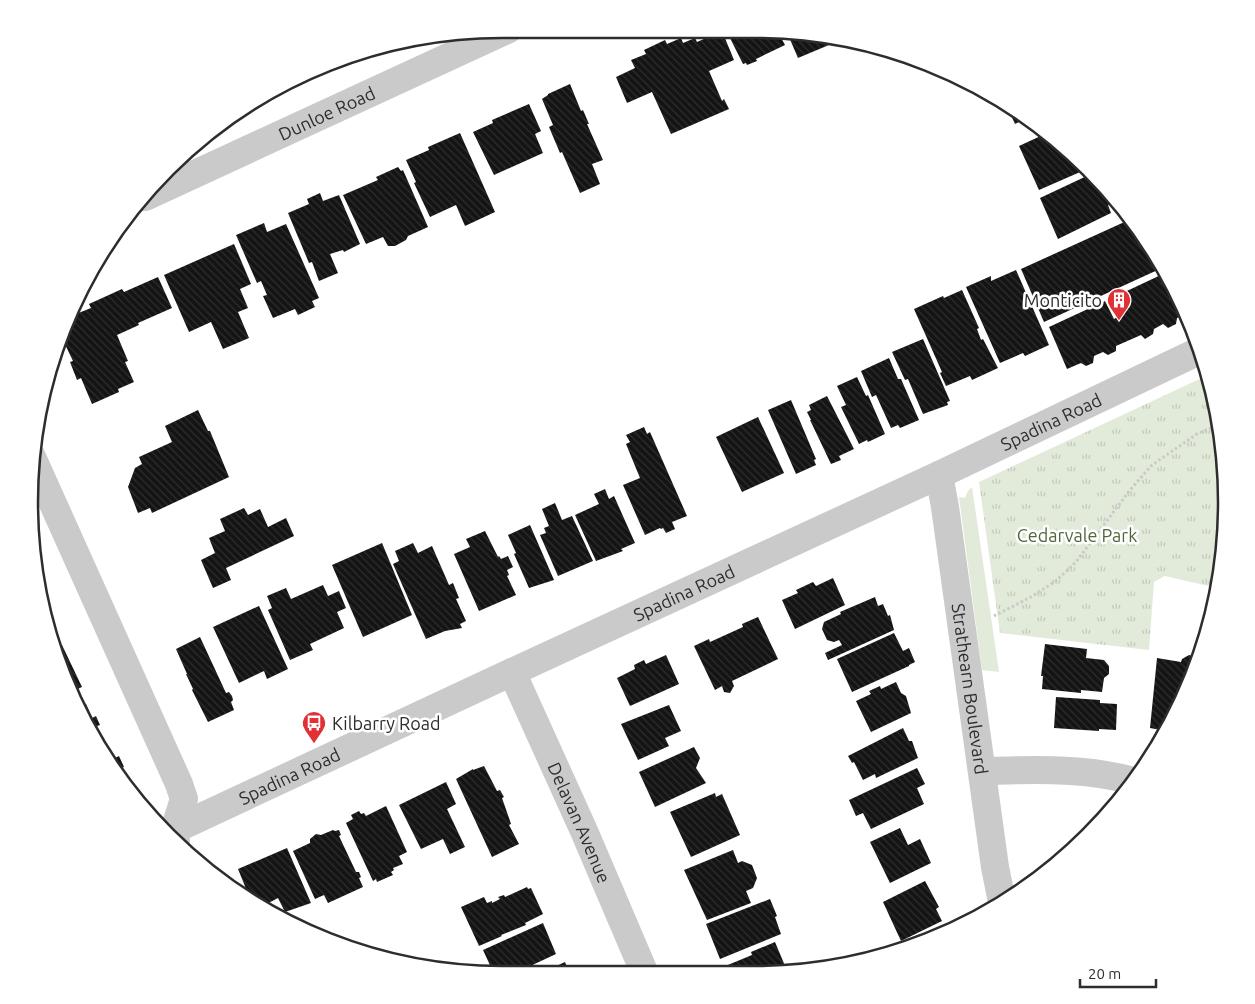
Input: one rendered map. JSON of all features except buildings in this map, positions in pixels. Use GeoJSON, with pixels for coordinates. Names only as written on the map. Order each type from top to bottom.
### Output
{"type":"FeatureCollection","features":[{"type":"Feature","properties":{"kind":"street","name":"Dunloe Road"},"geometry":{"type":"LineString","coordinates":[[158,191],[490,38]]}},
{"type":"Feature","properties":{"kind":"street","name":"Spadina Road"},"geometry":{"type":"LineString","coordinates":[[177,833],[512,672],[939,475],[1193,354]]}},
{"type":"Feature","properties":{"kind":"street"},"geometry":{"type":"LineString","coordinates":[[38,471],[179,784],[184,798],[174,830]]}},
{"type":"Feature","properties":{"kind":"street","name":"Strathearn Boulevard"},"geometry":{"type":"LineString","coordinates":[[939,475],[1000,894]]}},
{"type":"Feature","properties":{"kind":"street","name":"Delavan Avenue"},"geometry":{"type":"LineString","coordinates":[[512,672],[584,831],[642,966]]}},
{"type":"Feature","properties":{"kind":"street"},"geometry":{"type":"LineString","coordinates":[[982,771],[1056,770],[1126,779]]}},
{"type":"Feature","properties":{"kind":"path"},"geometry":{"type":"LineString","coordinates":[[994,616],[1031,597],[1056,581],[1076,562],[1130,490],[1152,465],[1198,434],[1211,428]]}},
{"type":"Feature","properties":{"kind":"green space","name":"Cedarvale Park"},"geometry":{"type":"Polygon","coordinates":[[[1201,378],[1209,411],[1217,472],[1217,532],[1210,586],[1165,576],[1154,582],[1149,650],[1000,633],[979,482],[1201,378]]]}},
{"type":"Feature","properties":{"kind":"green space"},"geometry":{"type":"Polygon","coordinates":[[[972,487],[999,672],[982,670],[959,497],[965,498],[972,487]]]}},
{"type":"Feature","properties":{"kind":"place","name":"Monticito"},"geometry":{"type":"Point","coordinates":[1119,321]}},
{"type":"Feature","properties":{"kind":"place","name":"Kilbarry Road"},"geometry":{"type":"Point","coordinates":[314,744]}}]}
